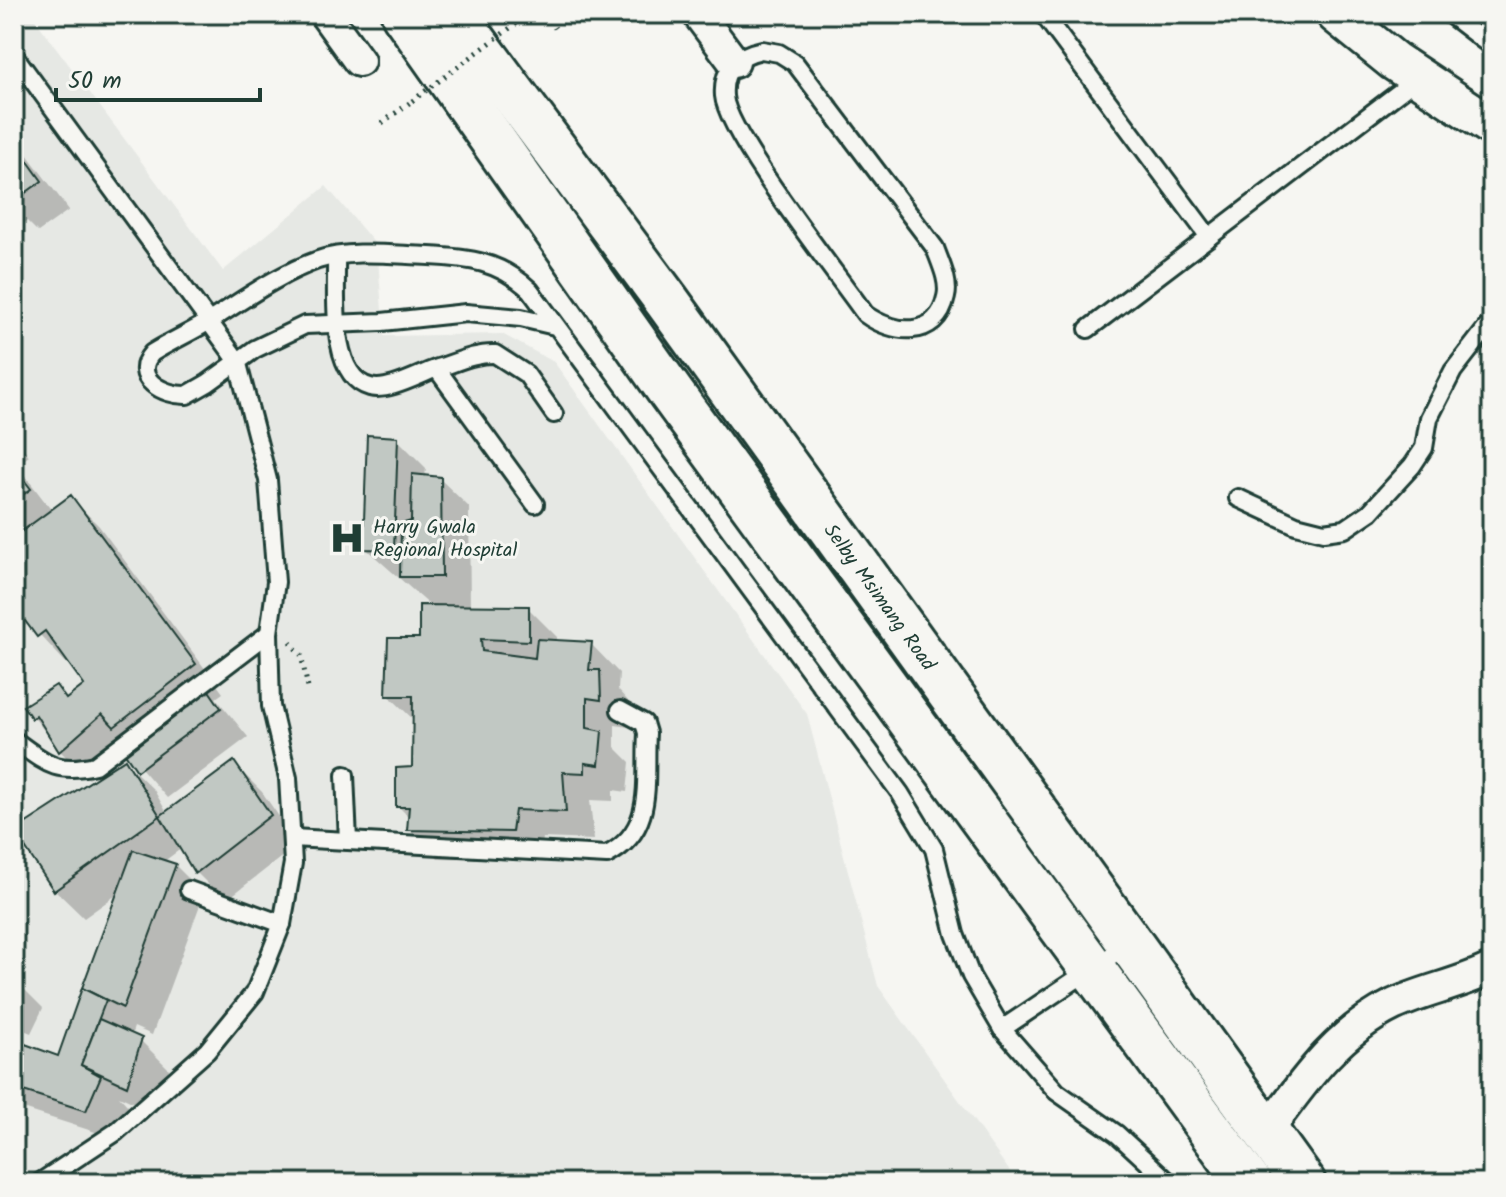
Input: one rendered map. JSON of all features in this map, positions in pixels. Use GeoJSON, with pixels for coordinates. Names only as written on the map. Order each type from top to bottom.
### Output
{"type":"FeatureCollection","features":[{"type":"Feature","properties":{"kind":"main road"},"geometry":{"type":"LineString","coordinates":[[404,14],[671,393],[1249,1183]]}},
{"type":"Feature","properties":{"kind":"main road","name":"Selby Msimang Road"},"geometry":{"type":"LineString","coordinates":[[454,14],[1132,942],[1303,1183]]}},
{"type":"Feature","properties":{"kind":"street"},"geometry":{"type":"LineString","coordinates":[[325,14],[359,61]]}},
{"type":"Feature","properties":{"kind":"street"},"geometry":{"type":"LineString","coordinates":[[698,14],[734,62]]}},
{"type":"Feature","properties":{"kind":"street"},"geometry":{"type":"LineString","coordinates":[[1336,14],[1419,77],[1492,126]]}},
{"type":"Feature","properties":{"kind":"street"},"geometry":{"type":"LineString","coordinates":[[1267,1131],[1313,1068],[1339,1041],[1394,1005],[1492,968]]}},
{"type":"Feature","properties":{"kind":"lane"},"geometry":{"type":"LineString","coordinates":[[1043,14],[1209,237]]}},
{"type":"Feature","properties":{"kind":"lane"},"geometry":{"type":"LineString","coordinates":[[1449,14],[1492,47]]}},
{"type":"Feature","properties":{"kind":"lane"},"geometry":{"type":"LineString","coordinates":[[762,50],[779,53],[795,63],[935,248],[945,275],[946,297],[936,317],[923,326],[904,331],[884,328],[865,314],[732,121],[724,99],[725,76],[734,62],[762,50]]}},
{"type":"Feature","properties":{"kind":"lane"},"geometry":{"type":"LineString","coordinates":[[14,55],[237,360],[268,480],[276,582],[269,633],[271,706],[288,778],[293,863],[282,924],[255,992],[207,1051],[116,1132],[39,1183]]}},
{"type":"Feature","properties":{"kind":"lane"},"geometry":{"type":"LineString","coordinates":[[1088,329],[1419,77]]}},
{"type":"Feature","properties":{"kind":"lane"},"geometry":{"type":"LineString","coordinates":[[336,257],[339,347],[347,370],[369,387],[380,388],[495,354],[526,374],[554,414]]}},
{"type":"Feature","properties":{"kind":"lane"},"geometry":{"type":"LineString","coordinates":[[555,326],[521,318],[466,313],[382,322],[338,322],[285,332],[237,360],[187,395],[156,389],[150,382],[145,365],[152,353],[208,322],[267,283],[320,260],[336,257],[447,257],[498,265],[530,290],[900,793],[934,849],[965,962],[1002,1029],[1057,1092],[1117,1134],[1170,1183]]}},
{"type":"Feature","properties":{"kind":"lane"},"geometry":{"type":"LineString","coordinates":[[1238,498],[1296,525],[1324,532],[1345,529],[1370,512],[1412,466],[1424,448],[1429,418],[1453,371],[1492,321]]}},
{"type":"Feature","properties":{"kind":"lane"},"geometry":{"type":"LineString","coordinates":[[437,369],[535,504]]}},
{"type":"Feature","properties":{"kind":"lane"},"geometry":{"type":"LineString","coordinates":[[14,740],[44,762],[68,771],[95,765],[269,633]]}},
{"type":"Feature","properties":{"kind":"lane"},"geometry":{"type":"LineString","coordinates":[[292,838],[607,855],[635,835],[643,818],[647,733],[644,723],[620,710]]}},
{"type":"Feature","properties":{"kind":"lane"},"geometry":{"type":"LineString","coordinates":[[345,775],[348,841]]}},
{"type":"Feature","properties":{"kind":"lane"},"geometry":{"type":"LineString","coordinates":[[189,890],[282,924]]}},
{"type":"Feature","properties":{"kind":"lane"},"geometry":{"type":"LineString","coordinates":[[1002,1029],[1132,942]]}},
{"type":"Feature","properties":{"kind":"path"},"geometry":{"type":"LineString","coordinates":[[382,123],[529,14]]}},
{"type":"Feature","properties":{"kind":"path"},"geometry":{"type":"LineString","coordinates":[[545,14],[555,28]]}},
{"type":"Feature","properties":{"kind":"shaded area","name":"Harry Gwala Regional Hospital"},"geometry":{"type":"Polygon","coordinates":[[[14,14],[31,14],[223,271],[326,186],[377,246],[384,336],[502,334],[554,362],[807,714],[878,986],[1018,1183],[14,1183],[14,14]]]}},
{"type":"Feature","properties":{"kind":"building"},"geometry":{"type":"Polygon","coordinates":[[[14,142],[42,181],[14,201],[14,142]]]}},
{"type":"Feature","properties":{"kind":"building"},"geometry":{"type":"Polygon","coordinates":[[[367,435],[398,437],[394,550],[363,549],[367,435]]]}},
{"type":"Feature","properties":{"kind":"building"},"geometry":{"type":"Polygon","coordinates":[[[14,467],[31,489],[14,501],[14,467]]]}},
{"type":"Feature","properties":{"kind":"building"},"geometry":{"type":"Polygon","coordinates":[[[412,474],[441,477],[442,577],[400,577],[401,524],[411,521],[412,474]]]}},
{"type":"Feature","properties":{"kind":"building"},"geometry":{"type":"Polygon","coordinates":[[[71,495],[196,664],[114,727],[102,714],[59,752],[36,715],[32,719],[23,706],[56,685],[66,699],[84,685],[45,631],[37,637],[14,606],[14,537],[71,495]]]}},
{"type":"Feature","properties":{"kind":"building"},"geometry":{"type":"Polygon","coordinates":[[[419,605],[529,606],[529,641],[481,639],[482,651],[535,658],[537,639],[592,642],[589,670],[600,670],[601,700],[587,698],[587,728],[602,731],[599,765],[585,763],[585,773],[563,772],[566,812],[515,810],[512,832],[407,830],[409,807],[396,807],[396,768],[412,767],[413,696],[386,696],[388,638],[419,638],[419,605]]]}},
{"type":"Feature","properties":{"kind":"building"},"geometry":{"type":"Polygon","coordinates":[[[205,685],[221,708],[137,771],[118,743],[205,685]]]}},
{"type":"Feature","properties":{"kind":"building"},"geometry":{"type":"Polygon","coordinates":[[[125,759],[160,816],[54,891],[14,831],[125,759]]]}},
{"type":"Feature","properties":{"kind":"building"},"geometry":{"type":"Polygon","coordinates":[[[234,761],[271,815],[195,874],[160,816],[234,761]]]}},
{"type":"Feature","properties":{"kind":"building"},"geometry":{"type":"Polygon","coordinates":[[[133,850],[176,864],[123,1008],[82,988],[133,850]]]}},
{"type":"Feature","properties":{"kind":"building"},"geometry":{"type":"Polygon","coordinates":[[[82,988],[106,1000],[81,1065],[101,1076],[86,1111],[14,1088],[14,1040],[58,1056],[82,988]]]}},
{"type":"Feature","properties":{"kind":"building"},"geometry":{"type":"Polygon","coordinates":[[[99,1019],[142,1038],[127,1086],[81,1065],[99,1019]]]}},
{"type":"Feature","properties":{"kind":"place","name":"Harry Gwala Regional Hospital"},"geometry":{"type":"Point","coordinates":[347,538]}}]}
